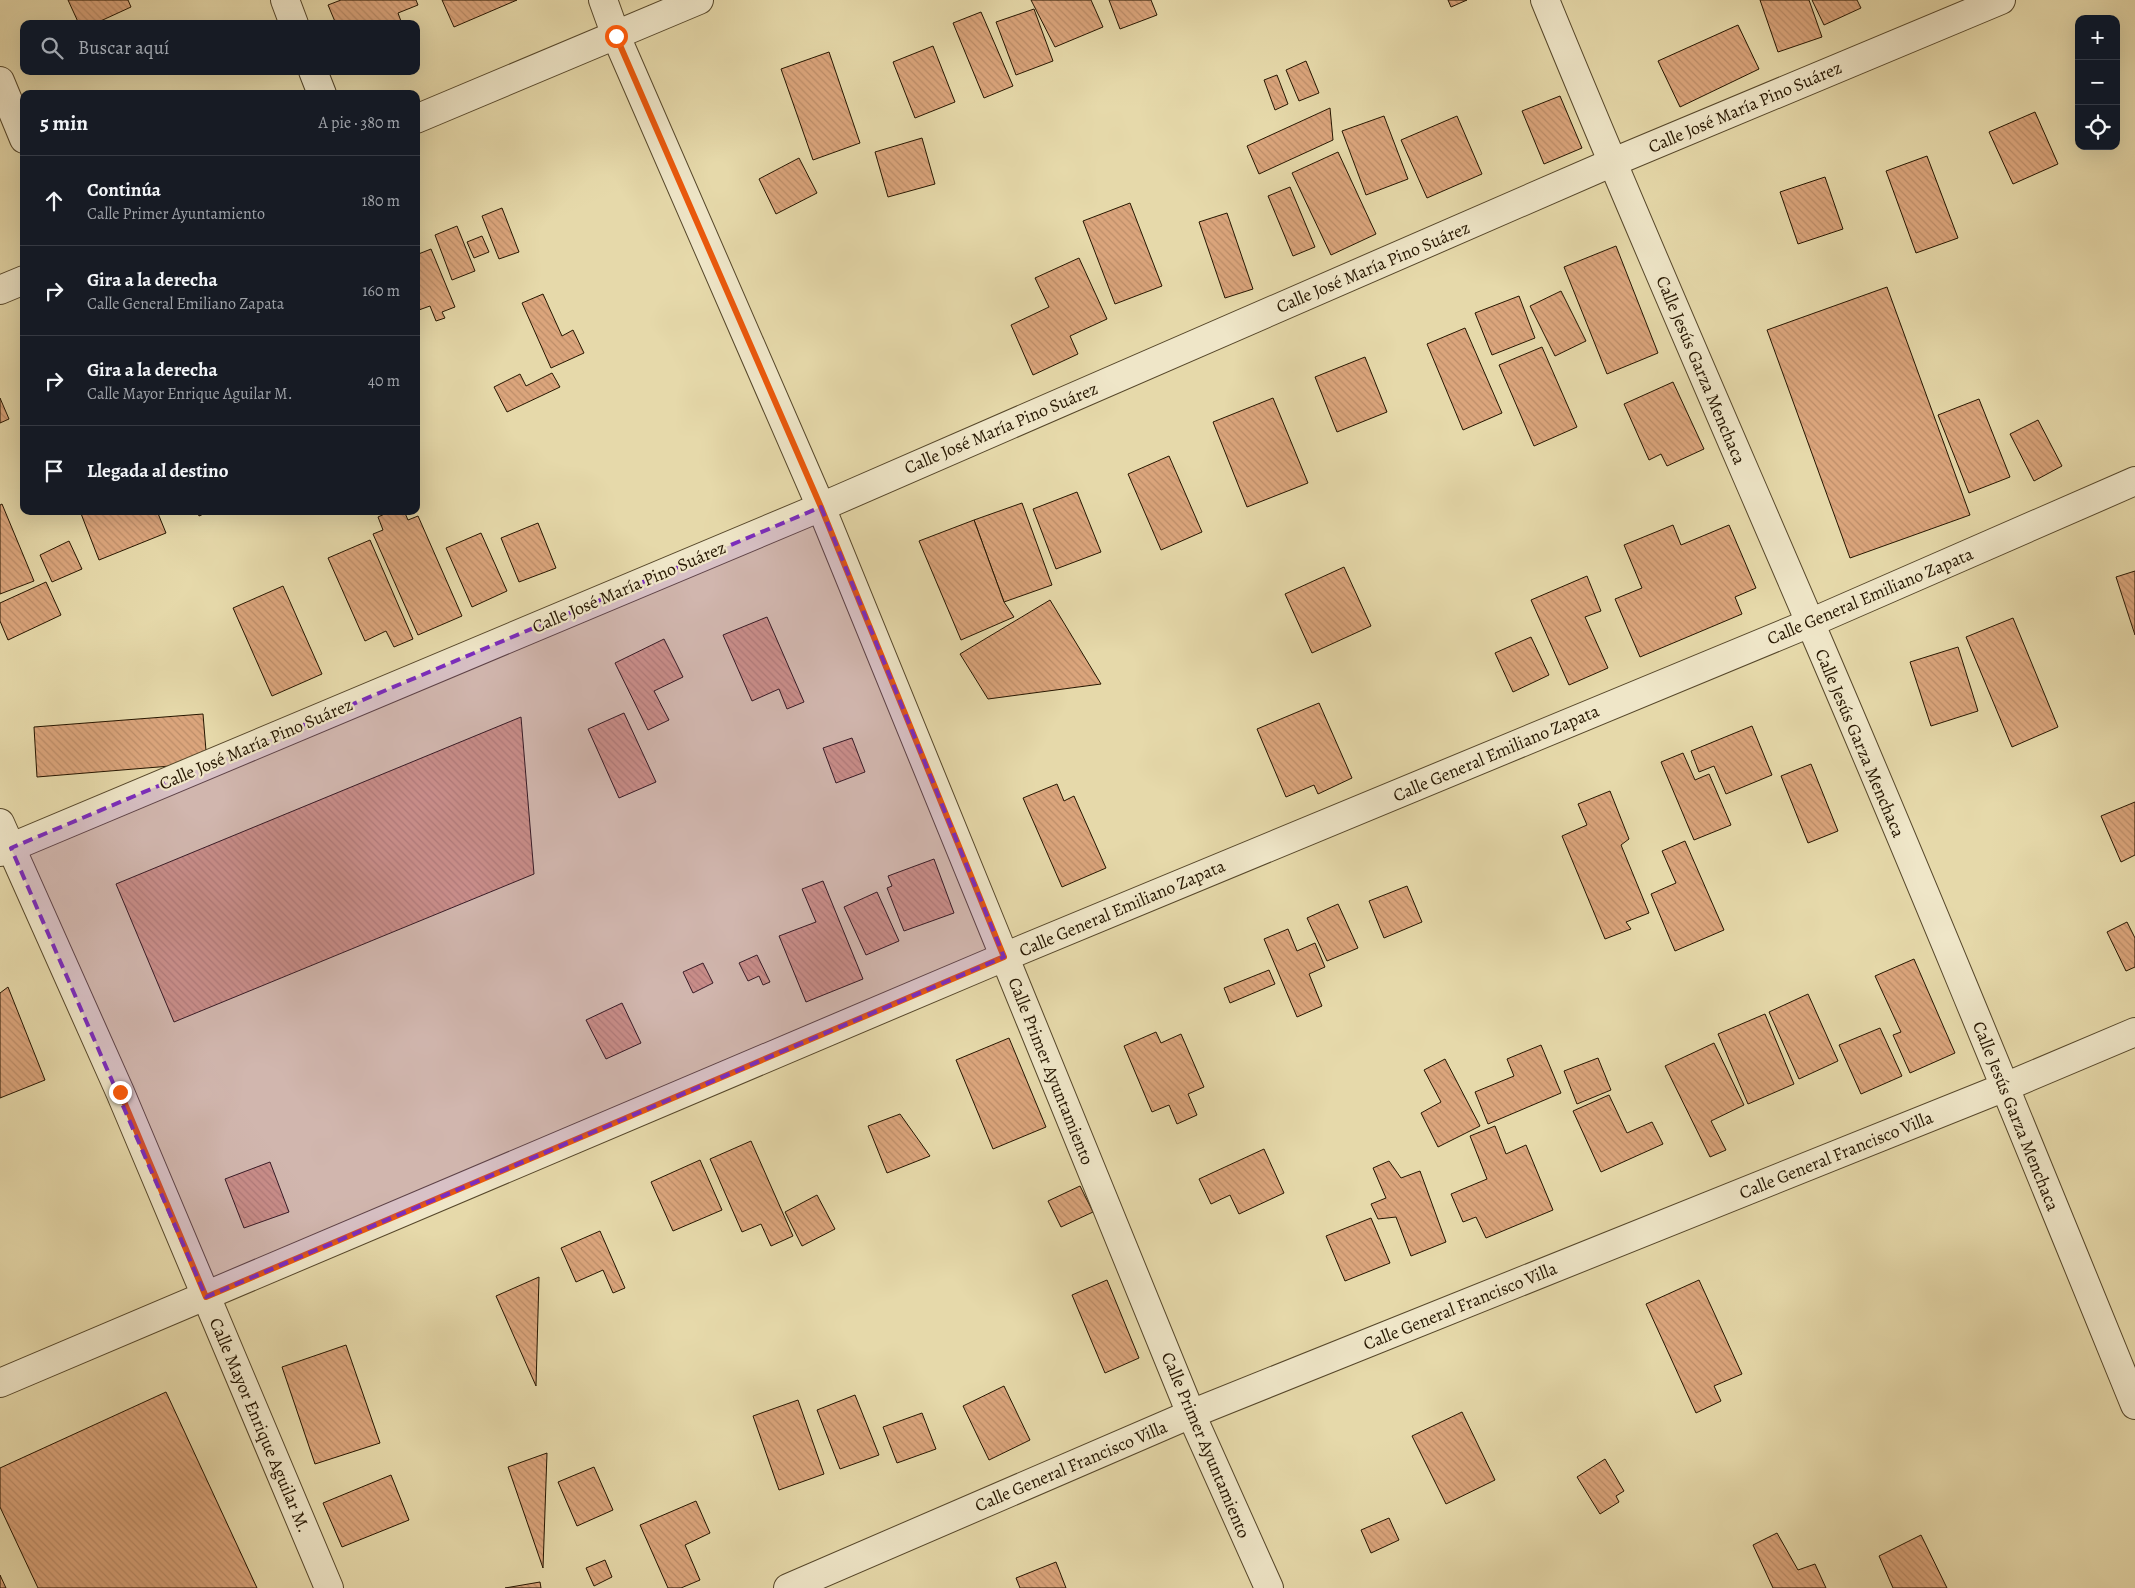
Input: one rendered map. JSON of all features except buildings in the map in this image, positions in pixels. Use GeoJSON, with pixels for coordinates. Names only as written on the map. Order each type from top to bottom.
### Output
{"type":"FeatureCollection","features":[{"type":"Feature","properties":{"kind":"street"},"geometry":{"type":"LineString","coordinates":[[285,0],[292,20]]}},
{"type":"Feature","properties":{"kind":"street","name":"Calle Primer Ayuntamiento"},"geometry":{"type":"LineString","coordinates":[[603,0],[616,36],[821,507],[1192,1414],[1269,1588]]}},
{"type":"Feature","properties":{"kind":"street"},"geometry":{"type":"LineString","coordinates":[[420,118],[700,0]]}},
{"type":"Feature","properties":{"kind":"street","name":"Calle Jesús Garza Menchaca"},"geometry":{"type":"LineString","coordinates":[[1545,0],[1611,163],[1810,623],[2005,1087],[2135,1405]]}},
{"type":"Feature","properties":{"kind":"street","name":"Calle José María Pino Suárez"},"geometry":{"type":"LineString","coordinates":[[5,850],[821,507],[1611,163],[2001,0]]}},
{"type":"Feature","properties":{"kind":"street"},"geometry":{"type":"LineString","coordinates":[[315,75],[320,90]]}},
{"type":"Feature","properties":{"kind":"street"},"geometry":{"type":"LineString","coordinates":[[0,81],[20,129]]}},
{"type":"Feature","properties":{"kind":"street"},"geometry":{"type":"LineString","coordinates":[[0,290],[20,282]]}},
{"type":"Feature","properties":{"kind":"street","name":"Calle General Emiliano Zapata"},"geometry":{"type":"LineString","coordinates":[[0,1383],[1004,957],[1810,623],[2135,482]]}},
{"type":"Feature","properties":{"kind":"street","name":"Calle Mayor Enrique Aguilar M."},"geometry":{"type":"LineString","coordinates":[[0,823],[5,850],[123,1101],[329,1588]]}},
{"type":"Feature","properties":{"kind":"street","name":"Calle General Francisco Villa"},"geometry":{"type":"LineString","coordinates":[[788,1588],[1192,1414],[2005,1087],[2135,1032]]}},
{"type":"Feature","properties":{"kind":"highlighted area"},"geometry":{"type":"Polygon","coordinates":[[[821,507],[1004,957],[206,1297],[11,848],[821,507]]]}},
{"type":"Feature","properties":{"kind":"route"},"geometry":{"type":"LineString","coordinates":[[120,1092],[206,1297],[1004,957],[821,507],[616,36]]}}]}
